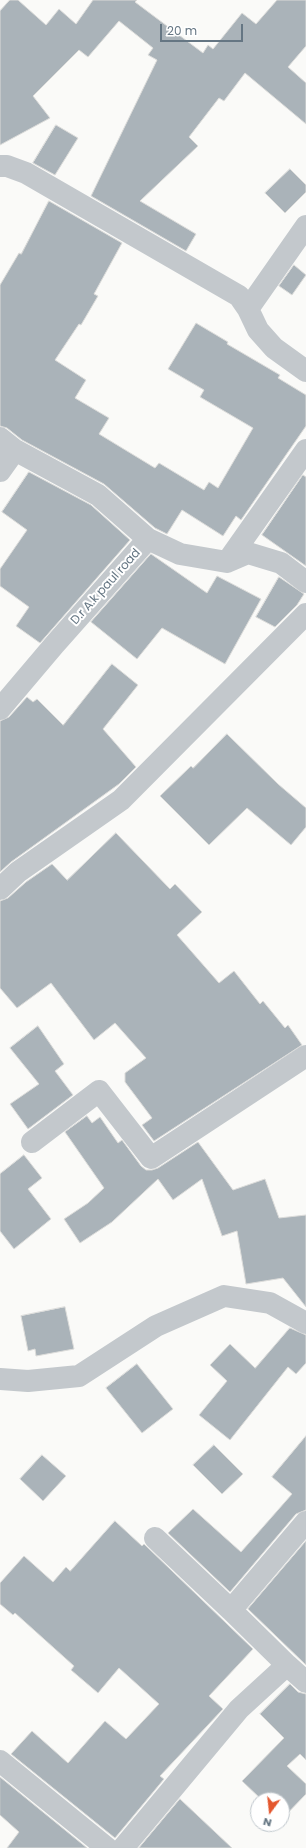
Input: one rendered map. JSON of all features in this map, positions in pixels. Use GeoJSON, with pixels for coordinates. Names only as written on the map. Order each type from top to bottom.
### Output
{"type":"FeatureCollection","features":[{"type":"Feature","properties":{"kind":"street"},"geometry":{"type":"LineString","coordinates":[[0,166],[7,166],[26,173],[238,296],[248,309],[258,330],[274,348],[306,371]]}},
{"type":"Feature","properties":{"kind":"street"},"geometry":{"type":"LineString","coordinates":[[248,309],[306,226]]}},
{"type":"Feature","properties":{"kind":"street"},"geometry":{"type":"LineString","coordinates":[[0,471],[7,444],[98,495],[148,539]]}},
{"type":"Feature","properties":{"kind":"street"},"geometry":{"type":"LineString","coordinates":[[227,562],[306,450]]}},
{"type":"Feature","properties":{"kind":"street","name":"D.r A.k paul road"},"geometry":{"type":"LineString","coordinates":[[0,709],[148,539],[180,554],[227,562]]}},
{"type":"Feature","properties":{"kind":"street"},"geometry":{"type":"LineString","coordinates":[[227,562],[248,553],[281,563],[306,582]]}},
{"type":"Feature","properties":{"kind":"street"},"geometry":{"type":"LineString","coordinates":[[0,889],[18,872],[121,800],[306,614]]}},
{"type":"Feature","properties":{"kind":"street"},"geometry":{"type":"LineString","coordinates":[[32,1142],[99,1091],[151,1158],[306,1056]]}},
{"type":"Feature","properties":{"kind":"street"},"geometry":{"type":"LineString","coordinates":[[0,1379],[28,1381],[79,1376],[156,1326],[224,1296],[270,1303],[306,1323]]}},
{"type":"Feature","properties":{"kind":"street"},"geometry":{"type":"LineString","coordinates":[[231,1610],[306,1522]]}},
{"type":"Feature","properties":{"kind":"street"},"geometry":{"type":"LineString","coordinates":[[154,1538],[306,1682]]}},
{"type":"Feature","properties":{"kind":"street"},"geometry":{"type":"LineString","coordinates":[[123,1848],[239,1709],[287,1664]]}},
{"type":"Feature","properties":{"kind":"street"},"geometry":{"type":"LineString","coordinates":[[0,1761],[106,1848]]}},
{"type":"Feature","properties":{"kind":"building"},"geometry":{"type":"Polygon","coordinates":[[[10,0],[18,0],[46,25],[59,9],[76,24],[93,0],[137,0],[135,2],[203,53],[208,45],[213,49],[242,13],[256,24],[277,0],[306,0],[306,46],[288,67],[306,83],[306,124],[245,73],[224,101],[219,98],[189,137],[198,146],[140,201],[196,234],[186,251],[91,196],[157,60],[148,55],[153,48],[119,21],[88,57],[79,50],[33,96],[50,118],[0,145],[0,11],[10,0]]]}},
{"type":"Feature","properties":{"kind":"building"},"geometry":{"type":"Polygon","coordinates":[[[56,125],[78,138],[55,175],[33,163],[56,125]]]}},
{"type":"Feature","properties":{"kind":"building"},"geometry":{"type":"Polygon","coordinates":[[[290,169],[306,185],[306,192],[285,213],[265,193],[290,169]]]}},
{"type":"Feature","properties":{"kind":"building"},"geometry":{"type":"Polygon","coordinates":[[[49,201],[122,243],[94,294],[98,296],[81,325],[79,324],[55,360],[86,380],[75,398],[109,418],[99,434],[155,468],[159,463],[204,490],[209,482],[218,488],[253,428],[200,397],[204,390],[168,369],[196,323],[228,342],[227,344],[280,375],[278,378],[306,395],[306,426],[241,520],[236,516],[223,536],[182,510],[167,534],[155,528],[104,484],[22,440],[7,428],[0,426],[0,285],[19,253],[21,254],[49,201]]]}},
{"type":"Feature","properties":{"kind":"building"},"geometry":{"type":"Polygon","coordinates":[[[294,265],[306,275],[292,295],[279,286],[294,265]]]}},
{"type":"Feature","properties":{"kind":"building"},"geometry":{"type":"Polygon","coordinates":[[[29,472],[91,505],[130,540],[40,643],[16,626],[29,607],[0,586],[0,569],[27,530],[2,512],[29,472]]]}},
{"type":"Feature","properties":{"kind":"building"},"geometry":{"type":"Polygon","coordinates":[[[303,475],[306,477],[306,566],[262,535],[303,475]]]}},
{"type":"Feature","properties":{"kind":"building"},"geometry":{"type":"Polygon","coordinates":[[[151,554],[207,593],[217,576],[261,599],[225,664],[162,628],[137,659],[91,622],[151,554]]]}},
{"type":"Feature","properties":{"kind":"building"},"geometry":{"type":"Polygon","coordinates":[[[279,577],[304,594],[297,605],[275,627],[256,617],[279,577]]]}},
{"type":"Feature","properties":{"kind":"building"},"geometry":{"type":"Polygon","coordinates":[[[112,664],[138,685],[103,729],[136,767],[119,784],[11,862],[0,872],[0,721],[9,717],[27,697],[33,702],[37,699],[63,725],[112,664]]]}},
{"type":"Feature","properties":{"kind":"building"},"geometry":{"type":"Polygon","coordinates":[[[227,734],[278,784],[306,808],[306,827],[291,845],[247,808],[209,845],[160,796],[191,766],[193,768],[227,734]]]}},
{"type":"Feature","properties":{"kind":"building"},"geometry":{"type":"Polygon","coordinates":[[[116,833],[170,889],[175,884],[202,912],[177,935],[219,983],[234,971],[260,1004],[263,1001],[285,1028],[288,1025],[302,1045],[154,1141],[142,1125],[152,1118],[125,1082],[125,1073],[146,1058],[115,1023],[94,1040],[51,983],[17,1008],[0,988],[0,901],[8,898],[26,882],[52,864],[67,880],[116,833]]]}},
{"type":"Feature","properties":{"kind":"building"},"geometry":{"type":"Polygon","coordinates":[[[38,1026],[64,1064],[55,1071],[73,1095],[28,1129],[10,1104],[39,1084],[10,1048],[38,1026]]]}},
{"type":"Feature","properties":{"kind":"building"},"geometry":{"type":"Polygon","coordinates":[[[87,1116],[92,1123],[100,1117],[118,1143],[122,1140],[141,1166],[146,1170],[158,1168],[198,1142],[233,1190],[265,1179],[279,1218],[306,1215],[306,1307],[283,1278],[246,1284],[237,1231],[222,1236],[202,1179],[173,1200],[158,1179],[112,1222],[80,1243],[64,1219],[88,1203],[104,1188],[65,1132],[87,1116]]]}},
{"type":"Feature","properties":{"kind":"building"},"geometry":{"type":"Polygon","coordinates":[[[24,1155],[42,1178],[28,1189],[51,1219],[14,1249],[0,1231],[0,1174],[24,1155]]]}},
{"type":"Feature","properties":{"kind":"building"},"geometry":{"type":"Polygon","coordinates":[[[65,1307],[74,1349],[36,1356],[35,1349],[28,1351],[21,1316],[65,1307]]]}},
{"type":"Feature","properties":{"kind":"building"},"geometry":{"type":"Polygon","coordinates":[[[290,1328],[306,1335],[306,1363],[296,1374],[288,1367],[230,1440],[199,1415],[227,1381],[210,1365],[230,1344],[255,1368],[290,1328]]]}},
{"type":"Feature","properties":{"kind":"building"},"geometry":{"type":"Polygon","coordinates":[[[137,1364],[173,1409],[142,1433],[106,1388],[137,1364]]]}},
{"type":"Feature","properties":{"kind":"building"},"geometry":{"type":"Polygon","coordinates":[[[306,1436],[306,1510],[296,1514],[230,1592],[168,1533],[193,1509],[241,1552],[292,1494],[272,1477],[306,1436]]]}},
{"type":"Feature","properties":{"kind":"building"},"geometry":{"type":"Polygon","coordinates":[[[214,1445],[243,1474],[222,1494],[193,1465],[214,1445]]]}},
{"type":"Feature","properties":{"kind":"building"},"geometry":{"type":"Polygon","coordinates":[[[42,1455],[66,1476],[43,1501],[20,1479],[42,1455]]]}},
{"type":"Feature","properties":{"kind":"building"},"geometry":{"type":"Polygon","coordinates":[[[115,1521],[142,1546],[144,1544],[253,1649],[209,1696],[223,1709],[160,1776],[164,1779],[115,1838],[11,1754],[32,1731],[68,1763],[105,1721],[126,1739],[159,1704],[119,1668],[98,1693],[71,1670],[74,1666],[15,1613],[13,1615],[0,1604],[0,1583],[24,1556],[53,1582],[66,1567],[70,1571],[115,1521]]]}},
{"type":"Feature","properties":{"kind":"building"},"geometry":{"type":"Polygon","coordinates":[[[306,1541],[306,1665],[248,1609],[306,1541]]]}},
{"type":"Feature","properties":{"kind":"building"},"geometry":{"type":"Polygon","coordinates":[[[290,1684],[298,1692],[306,1694],[306,1760],[300,1754],[287,1766],[306,1784],[306,1794],[290,1811],[290,1792],[254,1792],[242,1781],[284,1738],[260,1714],[290,1684]]]}},
{"type":"Feature","properties":{"kind":"building"},"geometry":{"type":"Polygon","coordinates":[[[0,1777],[87,1848],[7,1848],[19,1832],[0,1815],[0,1777]]]}},
{"type":"Feature","properties":{"kind":"building"},"geometry":{"type":"Polygon","coordinates":[[[180,1799],[232,1848],[139,1848],[180,1799]]]}}]}
